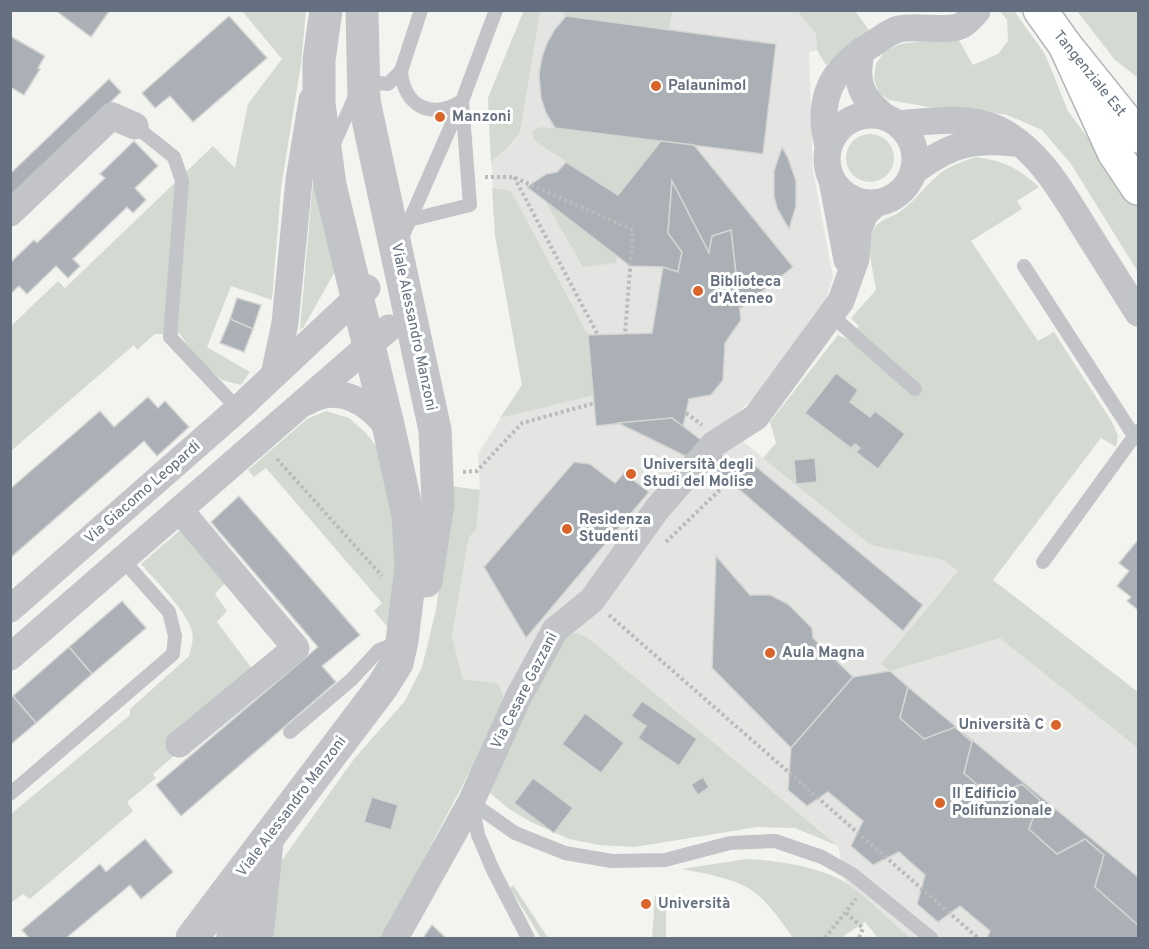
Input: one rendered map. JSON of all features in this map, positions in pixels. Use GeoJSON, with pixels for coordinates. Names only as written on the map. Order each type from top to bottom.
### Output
{"type":"FeatureCollection","features":[{"type":"Feature","properties":{"kind":"main road","name":"Tangenziale Est"},"geometry":{"type":"LineString","coordinates":[[1040,10],[1138,136]]}},
{"type":"Feature","properties":{"kind":"main road"},"geometry":{"type":"LineString","coordinates":[[1065,45],[1138,105]]}},
{"type":"Feature","properties":{"kind":"main road"},"geometry":{"type":"LineString","coordinates":[[1065,45],[1114,152],[1138,188]]}},
{"type":"Feature","properties":{"kind":"street","name":"Viale Alessandro Manzoni"},"geometry":{"type":"LineString","coordinates":[[192,939],[382,687],[397,663],[402,641],[411,567],[408,516],[389,429],[380,336],[362,299],[330,185],[319,104],[319,60],[326,10]]}},
{"type":"Feature","properties":{"kind":"street","name":"Viale Alessandro Manzoni"},"geometry":{"type":"LineString","coordinates":[[362,10],[364,101],[435,430],[438,473],[438,503],[426,582],[402,641]]}},
{"type":"Feature","properties":{"kind":"street"},"geometry":{"type":"LineString","coordinates":[[850,279],[828,169],[828,146],[824,128],[823,110],[836,75],[847,61],[862,50],[899,29],[959,27],[977,11]]}},
{"type":"Feature","properties":{"kind":"street"},"geometry":{"type":"LineString","coordinates":[[832,180],[850,198],[876,203],[899,193],[913,172],[915,159],[913,146],[907,134],[872,107],[863,94],[858,80],[858,65],[862,50]]}},
{"type":"Feature","properties":{"kind":"street"},"geometry":{"type":"LineString","coordinates":[[274,375],[285,323],[299,180],[319,60]]}},
{"type":"Feature","properties":{"kind":"street"},"geometry":{"type":"LineString","coordinates":[[828,146],[834,133],[850,120],[870,114],[891,120],[976,123],[998,129],[1021,144],[1039,161],[1138,313]]}},
{"type":"Feature","properties":{"kind":"street"},"geometry":{"type":"LineString","coordinates":[[11,213],[112,116],[135,126]]}},
{"type":"Feature","properties":{"kind":"street"},"geometry":{"type":"LineString","coordinates":[[913,172],[935,156],[954,147],[996,141],[1021,144]]}},
{"type":"Feature","properties":{"kind":"street","name":"Via Cesare Gazzani"},"geometry":{"type":"LineString","coordinates":[[395,939],[471,802],[519,696],[555,630],[592,600],[657,509],[714,444],[756,417],[841,301],[856,259],[858,232],[864,215],[876,203]]}},
{"type":"Feature","properties":{"kind":"street"},"geometry":{"type":"LineString","coordinates":[[10,657],[380,336],[398,324],[404,318],[407,309],[407,300],[401,289],[390,282],[378,282],[362,299]]}},
{"type":"Feature","properties":{"kind":"street","name":"Via Giacomo Leopardi"},"geometry":{"type":"LineString","coordinates":[[11,608],[362,299]]}},
{"type":"Feature","properties":{"kind":"street"},"geometry":{"type":"LineString","coordinates":[[300,406],[317,396],[333,394],[348,396],[377,413],[389,429]]}},
{"type":"Feature","properties":{"kind":"street"},"geometry":{"type":"LineString","coordinates":[[179,744],[296,648],[180,510]]}},
{"type":"Feature","properties":{"kind":"street"},"geometry":{"type":"LineString","coordinates":[[112,521],[130,554]]}},
{"type":"Feature","properties":{"kind":"street"},"geometry":{"type":"LineString","coordinates":[[11,608],[36,635]]}},
{"type":"Feature","properties":{"kind":"street"},"geometry":{"type":"LineString","coordinates":[[257,939],[267,840]]}},
{"type":"Feature","properties":{"kind":"street"},"geometry":{"type":"LineString","coordinates":[[232,939],[236,880]]}},
{"type":"Feature","properties":{"kind":"lane"},"geometry":{"type":"LineString","coordinates":[[421,10],[401,71],[402,83],[407,95],[427,109],[439,110],[451,107],[462,100]]}},
{"type":"Feature","properties":{"kind":"lane"},"geometry":{"type":"LineString","coordinates":[[397,250],[462,100],[496,10]]}},
{"type":"Feature","properties":{"kind":"lane"},"geometry":{"type":"LineString","coordinates":[[327,160],[362,81],[388,84],[401,71]]}},
{"type":"Feature","properties":{"kind":"lane"},"geometry":{"type":"LineString","coordinates":[[409,220],[470,205],[462,100]]}},
{"type":"Feature","properties":{"kind":"lane"},"geometry":{"type":"LineString","coordinates":[[135,126],[174,157],[182,182],[170,337],[238,409]]}},
{"type":"Feature","properties":{"kind":"lane"},"geometry":{"type":"LineString","coordinates":[[1024,266],[1137,436],[1042,562]]}},
{"type":"Feature","properties":{"kind":"lane"},"geometry":{"type":"LineString","coordinates":[[831,315],[915,389]]}},
{"type":"Feature","properties":{"kind":"lane"},"geometry":{"type":"LineString","coordinates":[[10,794],[172,654],[176,636],[169,612],[130,554]]}},
{"type":"Feature","properties":{"kind":"lane"},"geometry":{"type":"LineString","coordinates":[[290,732],[351,680],[379,650],[402,641]]}},
{"type":"Feature","properties":{"kind":"lane"},"geometry":{"type":"LineString","coordinates":[[471,802],[515,833],[565,853],[612,861],[665,860],[730,843],[775,842],[822,857],[852,874],[931,939]]}},
{"type":"Feature","properties":{"kind":"lane"},"geometry":{"type":"LineString","coordinates":[[471,802],[478,835],[528,939]]}},
{"type":"Feature","properties":{"kind":"path"},"geometry":{"type":"LineString","coordinates":[[468,178],[513,177],[633,230],[625,334]]}},
{"type":"Feature","properties":{"kind":"path"},"geometry":{"type":"LineString","coordinates":[[513,177],[598,335]]}},
{"type":"Feature","properties":{"kind":"path"},"geometry":{"type":"LineString","coordinates":[[438,473],[477,471],[522,423],[595,403]]}},
{"type":"Feature","properties":{"kind":"path"},"geometry":{"type":"LineString","coordinates":[[260,440],[407,604]]}},
{"type":"Feature","properties":{"kind":"path"},"geometry":{"type":"LineString","coordinates":[[658,549],[734,476]]}},
{"type":"Feature","properties":{"kind":"path"},"geometry":{"type":"LineString","coordinates":[[592,600],[978,939]]}},
{"type":"Feature","properties":{"kind":"path"},"geometry":{"type":"LineString","coordinates":[[825,939],[865,885]]}},
{"type":"Feature","properties":{"kind":"path"},"geometry":{"type":"LineString","coordinates":[[846,913],[863,928],[859,939]]}},
{"type":"Feature","properties":{"kind":"shaded area"},"geometry":{"type":"Polygon","coordinates":[[[524,10],[540,11],[520,132],[491,162],[488,98],[524,10]]]}},
{"type":"Feature","properties":{"kind":"shaded area"},"geometry":{"type":"Polygon","coordinates":[[[242,11],[306,11],[301,64],[281,188],[272,300],[231,286],[207,347],[250,372],[241,385],[222,380],[196,358],[180,334],[155,334],[137,350],[134,345],[11,451],[11,326],[58,281],[65,288],[213,146],[235,168],[248,104],[282,59],[242,11]]]}},
{"type":"Feature","properties":{"kind":"shaded area","name":"Università degli Studi del Molise"},"geometry":{"type":"Polygon","coordinates":[[[524,11],[797,11],[816,34],[817,50],[809,52],[813,171],[833,277],[825,303],[763,391],[723,425],[870,545],[943,560],[1138,707],[1138,938],[910,938],[845,882],[838,846],[587,637],[506,703],[498,683],[463,679],[452,637],[469,537],[476,530],[480,490],[478,454],[522,385],[495,235],[488,98],[524,11]]]}},
{"type":"Feature","properties":{"kind":"shaded area"},"geometry":{"type":"Polygon","coordinates":[[[562,11],[672,11],[669,30],[566,16],[562,11]]]}},
{"type":"Feature","properties":{"kind":"shaded area"},"geometry":{"type":"Polygon","coordinates":[[[797,11],[855,11],[870,31],[826,65],[817,50],[816,34],[797,11]]]}},
{"type":"Feature","properties":{"kind":"shaded area"},"geometry":{"type":"Polygon","coordinates":[[[1000,11],[1014,11],[1045,54],[1068,111],[1138,206],[1138,272],[1071,164],[1042,130],[1007,115],[979,110],[928,107],[889,100],[879,93],[874,79],[876,64],[884,52],[900,44],[957,37],[973,65],[998,54],[1008,41],[1007,20],[1000,11]]]}},
{"type":"Feature","properties":{"kind":"shaded area"},"geometry":{"type":"Polygon","coordinates":[[[1077,11],[1138,11],[1138,78],[1115,60],[1077,11]]]}},
{"type":"Feature","properties":{"kind":"shaded area"},"geometry":{"type":"Polygon","coordinates":[[[541,127],[661,141],[618,195],[536,142],[533,138],[533,131],[541,127]]]}},
{"type":"Feature","properties":{"kind":"shaded area"},"geometry":{"type":"Polygon","coordinates":[[[870,134],[887,141],[894,158],[887,175],[870,182],[853,175],[846,158],[853,141],[870,134]]]}},
{"type":"Feature","properties":{"kind":"shaded area"},"geometry":{"type":"Polygon","coordinates":[[[976,157],[1010,166],[1039,187],[1017,201],[1022,209],[971,241],[1038,341],[1054,332],[1112,422],[1118,436],[1116,447],[1101,438],[993,580],[1138,692],[1138,748],[1000,638],[890,671],[881,664],[958,571],[943,560],[870,545],[763,458],[776,443],[770,422],[838,335],[847,339],[859,326],[851,318],[876,290],[870,252],[871,237],[875,227],[898,213],[942,172],[976,157]]]}},
{"type":"Feature","properties":{"kind":"shaded area"},"geometry":{"type":"Polygon","coordinates":[[[313,181],[337,268],[303,328],[300,329],[313,181]]]}},
{"type":"Feature","properties":{"kind":"shaded area"},"geometry":{"type":"Polygon","coordinates":[[[492,188],[511,191],[588,335],[594,395],[500,418],[522,385],[495,235],[492,188]]]}},
{"type":"Feature","properties":{"kind":"shaded area"},"geometry":{"type":"Polygon","coordinates":[[[545,201],[617,256],[616,263],[583,267],[545,201]]]}},
{"type":"Feature","properties":{"kind":"shaded area"},"geometry":{"type":"Polygon","coordinates":[[[326,411],[349,418],[366,433],[377,447],[392,500],[396,590],[387,626],[374,611],[382,603],[266,468],[254,477],[248,470],[307,419],[326,411]]]}},
{"type":"Feature","properties":{"kind":"shaded area"},"geometry":{"type":"Polygon","coordinates":[[[450,486],[480,490],[476,530],[469,537],[452,637],[463,679],[498,683],[506,703],[382,938],[274,938],[277,867],[354,759],[405,701],[422,667],[436,610],[449,518],[450,486]]]}},
{"type":"Feature","properties":{"kind":"shaded area"},"geometry":{"type":"Polygon","coordinates":[[[186,525],[226,582],[215,594],[227,611],[217,622],[253,670],[176,754],[153,774],[156,778],[127,802],[133,811],[30,899],[23,894],[11,903],[11,814],[130,715],[130,709],[189,656],[193,638],[189,624],[170,596],[141,564],[186,525]]]}},
{"type":"Feature","properties":{"kind":"shaded area"},"geometry":{"type":"Polygon","coordinates":[[[575,633],[587,637],[838,846],[795,828],[757,827],[635,847],[599,845],[569,839],[509,809],[489,792],[564,637],[575,633]]]}},
{"type":"Feature","properties":{"kind":"shaded area"},"geometry":{"type":"Polygon","coordinates":[[[746,859],[798,865],[836,877],[862,896],[910,938],[878,938],[865,922],[844,938],[793,938],[768,905],[750,889],[726,879],[682,869],[746,859]]]}},
{"type":"Feature","properties":{"kind":"shaded area"},"geometry":{"type":"Polygon","coordinates":[[[513,885],[548,938],[541,938],[510,888],[513,885]]]}},
{"type":"Feature","properties":{"kind":"shaded area"},"geometry":{"type":"Polygon","coordinates":[[[664,895],[666,938],[652,938],[655,896],[664,895]]]}},
{"type":"Feature","properties":{"kind":"building"},"geometry":{"type":"Polygon","coordinates":[[[55,10],[110,10],[91,37],[55,10]]]}},
{"type":"Feature","properties":{"kind":"building"},"geometry":{"type":"Polygon","coordinates":[[[229,16],[267,58],[193,122],[170,96],[155,108],[142,93],[229,16]]]}},
{"type":"Feature","properties":{"kind":"building","name":"Palaunimol"},"geometry":{"type":"Polygon","coordinates":[[[566,16],[776,44],[763,154],[555,128],[546,113],[541,98],[539,74],[547,43],[566,16]]]}},
{"type":"Feature","properties":{"kind":"building"},"geometry":{"type":"Polygon","coordinates":[[[10,36],[45,56],[24,95],[10,87],[10,36]]]}},
{"type":"Feature","properties":{"kind":"building"},"geometry":{"type":"Polygon","coordinates":[[[109,79],[121,92],[11,198],[10,174],[109,79]]]}},
{"type":"Feature","properties":{"kind":"building"},"geometry":{"type":"Polygon","coordinates":[[[134,141],[158,166],[135,188],[146,200],[133,213],[127,207],[73,259],[80,266],[68,278],[56,266],[27,294],[19,286],[10,294],[10,263],[34,240],[37,243],[105,178],[100,174],[134,141]]]}},
{"type":"Feature","properties":{"kind":"building"},"geometry":{"type":"Polygon","coordinates":[[[661,141],[694,145],[793,267],[740,309],[731,230],[712,236],[709,253],[672,181],[668,233],[682,252],[678,272],[663,267],[630,266],[527,187],[546,174],[557,172],[566,162],[618,195],[661,141]]]}},
{"type":"Feature","properties":{"kind":"building"},"geometry":{"type":"Polygon","coordinates":[[[782,147],[796,181],[796,206],[789,229],[777,208],[774,196],[774,171],[782,147]]]}},
{"type":"Feature","properties":{"kind":"building","name":"Biblioteca d'Ateneo"},"geometry":{"type":"Polygon","coordinates":[[[672,181],[709,253],[712,236],[731,230],[741,320],[725,343],[723,380],[711,395],[689,399],[683,427],[672,418],[596,426],[588,335],[652,333],[663,267],[678,272],[682,252],[668,233],[672,181]]]}},
{"type":"Feature","properties":{"kind":"building"},"geometry":{"type":"Polygon","coordinates":[[[237,298],[261,305],[253,329],[230,319],[237,298]]]}},
{"type":"Feature","properties":{"kind":"building"},"geometry":{"type":"Polygon","coordinates":[[[230,319],[253,329],[244,352],[220,343],[230,319]]]}},
{"type":"Feature","properties":{"kind":"building"},"geometry":{"type":"Polygon","coordinates":[[[836,373],[858,390],[850,402],[870,417],[875,411],[905,434],[878,469],[856,452],[860,448],[855,444],[851,448],[805,413],[836,373]]]}},
{"type":"Feature","properties":{"kind":"building"},"geometry":{"type":"Polygon","coordinates":[[[148,397],[158,408],[165,401],[189,427],[157,456],[144,441],[10,558],[10,489],[100,411],[114,427],[148,397]]]}},
{"type":"Feature","properties":{"kind":"building"},"geometry":{"type":"Polygon","coordinates":[[[672,418],[736,466],[747,459],[923,605],[903,631],[720,473],[618,423],[672,418]]]}},
{"type":"Feature","properties":{"kind":"building"},"geometry":{"type":"Polygon","coordinates":[[[815,458],[817,482],[796,484],[794,460],[815,458]]]}},
{"type":"Feature","properties":{"kind":"building","name":"Residenza Studenti"},"geometry":{"type":"Polygon","coordinates":[[[574,462],[590,464],[615,483],[624,473],[649,492],[526,638],[484,567],[574,462]]]}},
{"type":"Feature","properties":{"kind":"building"},"geometry":{"type":"Polygon","coordinates":[[[239,496],[360,635],[322,666],[336,682],[181,816],[156,785],[318,647],[211,522],[239,496]]]}},
{"type":"Feature","properties":{"kind":"building"},"geometry":{"type":"Polygon","coordinates":[[[1138,540],[1138,610],[1127,601],[1131,597],[1117,586],[1129,571],[1119,563],[1138,540]]]}},
{"type":"Feature","properties":{"kind":"building","name":"Aula Magna"},"geometry":{"type":"Polygon","coordinates":[[[716,556],[750,595],[770,595],[788,604],[812,628],[813,638],[853,677],[791,748],[712,668],[716,556]]]}},
{"type":"Feature","properties":{"kind":"building"},"geometry":{"type":"Polygon","coordinates":[[[122,601],[146,628],[92,674],[69,647],[122,601]]]}},
{"type":"Feature","properties":{"kind":"building"},"geometry":{"type":"Polygon","coordinates":[[[69,647],[92,674],[36,723],[13,696],[69,647]]]}},
{"type":"Feature","properties":{"kind":"building","name":"II Edificio Polifunzionale"},"geometry":{"type":"Polygon","coordinates":[[[890,671],[908,687],[900,718],[924,739],[955,727],[972,742],[964,773],[990,796],[1022,784],[1040,800],[1029,829],[1057,854],[1085,839],[1104,855],[1095,887],[1138,925],[1138,938],[987,938],[990,931],[960,906],[938,922],[917,904],[925,875],[899,852],[873,865],[851,846],[863,821],[828,792],[807,806],[788,790],[791,748],[853,677],[890,671]]]}},
{"type":"Feature","properties":{"kind":"building"},"geometry":{"type":"Polygon","coordinates":[[[908,687],[1138,877],[1138,925],[1095,887],[1104,855],[1085,839],[1057,854],[1029,829],[1040,800],[1022,784],[990,796],[964,773],[972,742],[955,727],[924,739],[900,718],[908,687]]]}},
{"type":"Feature","properties":{"kind":"building"},"geometry":{"type":"Polygon","coordinates":[[[13,696],[36,723],[10,745],[10,698],[13,696]]]}},
{"type":"Feature","properties":{"kind":"building"},"geometry":{"type":"Polygon","coordinates":[[[642,701],[697,739],[679,766],[638,738],[646,726],[631,716],[642,701]]]}},
{"type":"Feature","properties":{"kind":"building"},"geometry":{"type":"Polygon","coordinates":[[[585,713],[624,743],[601,773],[562,744],[585,713]]]}},
{"type":"Feature","properties":{"kind":"building"},"geometry":{"type":"Polygon","coordinates":[[[703,777],[709,787],[698,795],[691,785],[703,777]]]}},
{"type":"Feature","properties":{"kind":"building"},"geometry":{"type":"Polygon","coordinates":[[[533,778],[573,808],[554,833],[514,803],[533,778]]]}},
{"type":"Feature","properties":{"kind":"building"},"geometry":{"type":"Polygon","coordinates":[[[372,797],[398,805],[391,830],[364,822],[372,797]]]}},
{"type":"Feature","properties":{"kind":"building"},"geometry":{"type":"Polygon","coordinates":[[[145,839],[173,872],[141,899],[130,885],[66,938],[29,938],[22,930],[100,864],[106,872],[145,839]]]}},
{"type":"Feature","properties":{"kind":"building"},"geometry":{"type":"Polygon","coordinates":[[[432,925],[446,938],[423,938],[432,925]]]}},
{"type":"Feature","properties":{"kind":"place","name":"Palaunimol"},"geometry":{"type":"Point","coordinates":[656,86]}},
{"type":"Feature","properties":{"kind":"place","name":"Manzoni"},"geometry":{"type":"Point","coordinates":[440,117]}},
{"type":"Feature","properties":{"kind":"place","name":"Biblioteca d'Ateneo"},"geometry":{"type":"Point","coordinates":[698,291]}},
{"type":"Feature","properties":{"kind":"place","name":"Università degli Studi del Molise"},"geometry":{"type":"Point","coordinates":[631,474]}},
{"type":"Feature","properties":{"kind":"place","name":"Residenza Studenti"},"geometry":{"type":"Point","coordinates":[567,529]}},
{"type":"Feature","properties":{"kind":"place","name":"Aula Magna"},"geometry":{"type":"Point","coordinates":[770,653]}},
{"type":"Feature","properties":{"kind":"place","name":"Università C"},"geometry":{"type":"Point","coordinates":[1056,725]}},
{"type":"Feature","properties":{"kind":"place","name":"II Edificio Polifunzionale"},"geometry":{"type":"Point","coordinates":[940,803]}},
{"type":"Feature","properties":{"kind":"place","name":"Università"},"geometry":{"type":"Point","coordinates":[646,904]}}]}
